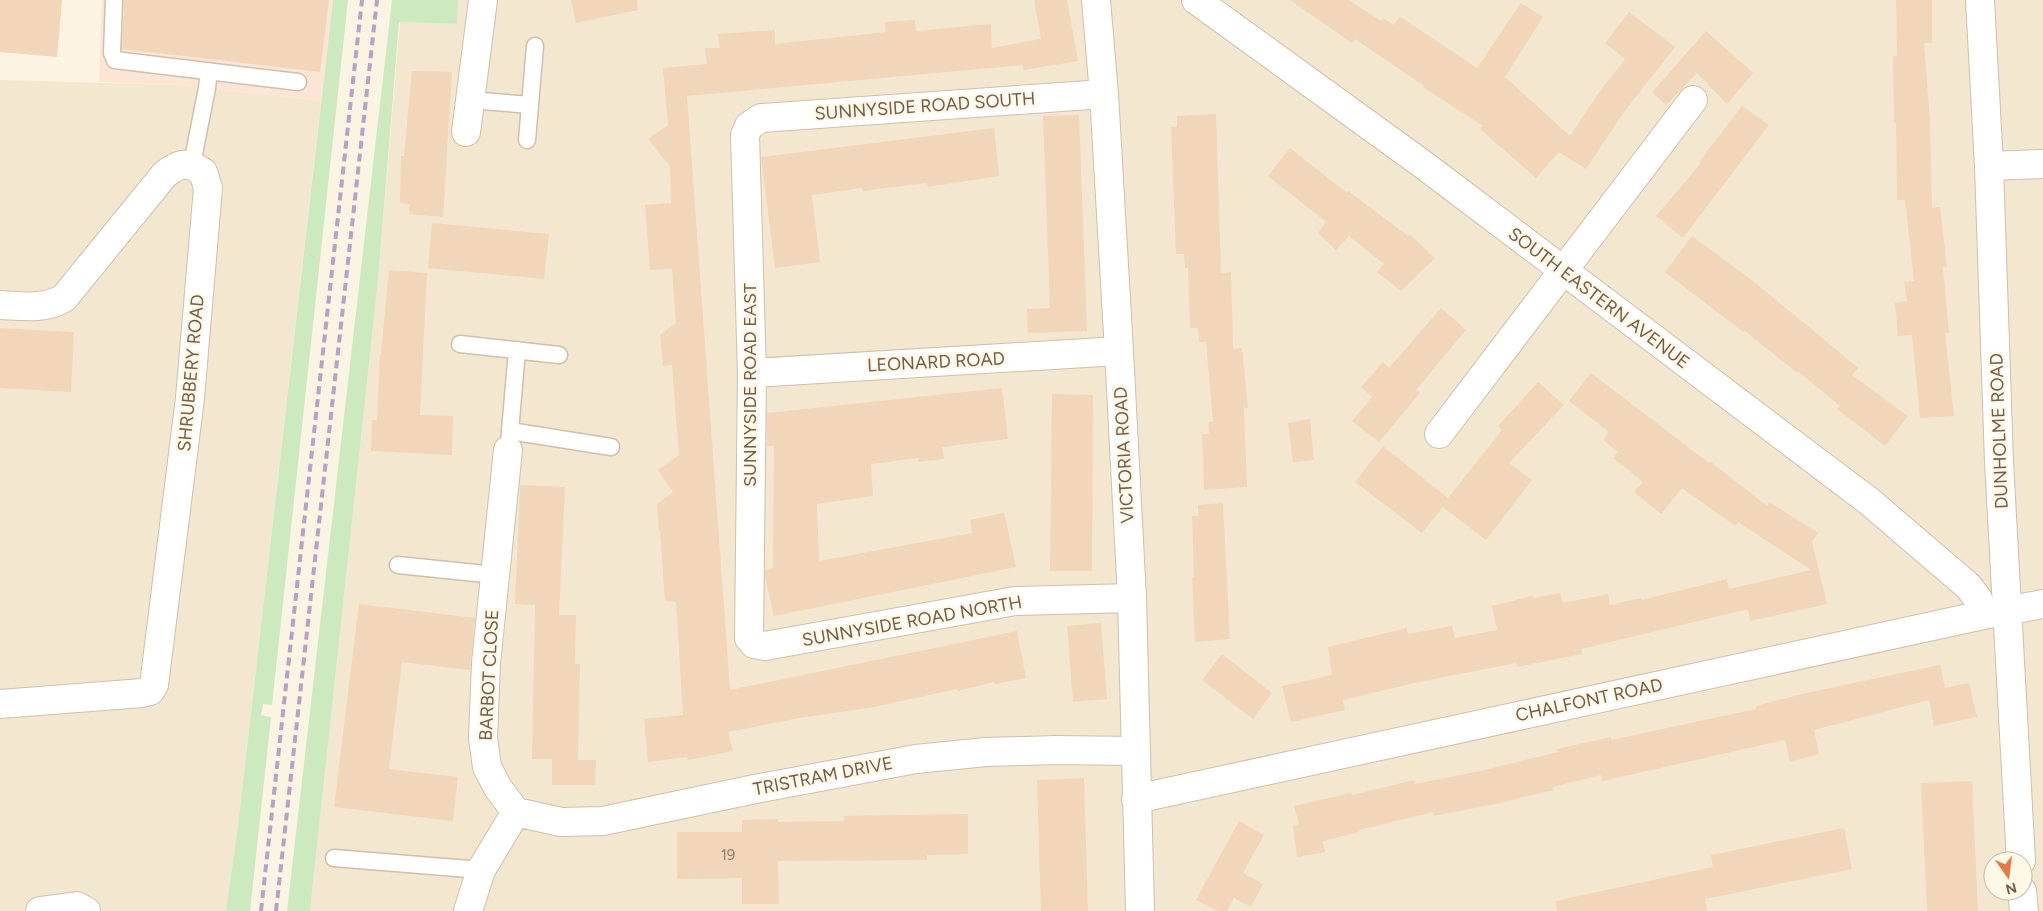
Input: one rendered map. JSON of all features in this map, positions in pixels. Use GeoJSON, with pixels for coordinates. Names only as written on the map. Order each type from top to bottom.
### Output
{"type":"FeatureCollection","features":[{"type":"Feature","properties":{"kind":"street"},"geometry":{"type":"LineString","coordinates":[[466,132],[483,0]]}},
{"type":"Feature","properties":{"kind":"street","name":"VICTORIA ROAD"},"geometry":{"type":"LineString","coordinates":[[1096,0],[1104,94],[1132,598],[1140,911]]}},
{"type":"Feature","properties":{"kind":"street","name":"SOUTH EASTERN AVENUE"},"geometry":{"type":"LineString","coordinates":[[1196,0],[1421,163],[1870,502],[1968,586],[1978,599],[1996,612]]}},
{"type":"Feature","properties":{"kind":"street","name":"DUNHOLME ROAD"},"geometry":{"type":"LineString","coordinates":[[1980,0],[1989,166],[1999,462],[1996,612],[2020,851]]}},
{"type":"Feature","properties":{"kind":"street","name":"SUNNYSIDE ROAD SOUTH"},"geometry":{"type":"LineString","coordinates":[[749,126],[761,118],[1104,94]]}},
{"type":"Feature","properties":{"kind":"street"},"geometry":{"type":"LineString","coordinates":[[1439,434],[1693,100]]}},
{"type":"Feature","properties":{"kind":"street","name":"SUNNYSIDE ROAD EAST"},"geometry":{"type":"LineString","coordinates":[[749,126],[745,135],[752,373],[749,638],[754,644]]}},
{"type":"Feature","properties":{"kind":"street"},"geometry":{"type":"LineString","coordinates":[[0,304],[43,306],[54,304],[64,298],[165,174],[177,166],[192,164]]}},
{"type":"Feature","properties":{"kind":"street","name":"SHRUBBERY ROAD"},"geometry":{"type":"LineString","coordinates":[[0,704],[142,693],[150,691],[154,685],[190,398],[208,188],[203,172],[192,164]]}},
{"type":"Feature","properties":{"kind":"street"},"geometry":{"type":"LineString","coordinates":[[1989,166],[2043,164]]}},
{"type":"Feature","properties":{"kind":"street","name":"LEONARD ROAD"},"geometry":{"type":"LineString","coordinates":[[752,373],[1119,351]]}},
{"type":"Feature","properties":{"kind":"street","name":"BARBOT CLOSE"},"geometry":{"type":"LineString","coordinates":[[509,441],[486,664],[483,738],[487,767],[498,788],[516,812]]}},
{"type":"Feature","properties":{"kind":"street","name":"SUNNYSIDE ROAD NORTH"},"geometry":{"type":"LineString","coordinates":[[754,644],[765,646],[1014,601],[1132,598]]}},
{"type":"Feature","properties":{"kind":"street","name":"CHALFONT ROAD"},"geometry":{"type":"LineString","coordinates":[[1136,799],[1996,612],[2041,611]]}},
{"type":"Feature","properties":{"kind":"street","name":"TRISTRAM DRIVE"},"geometry":{"type":"LineString","coordinates":[[516,812],[561,822],[603,821],[755,789],[916,759],[996,752],[1056,750],[1135,751]]}},
{"type":"Feature","properties":{"kind":"street"},"geometry":{"type":"LineString","coordinates":[[468,911],[481,870],[516,812]]}},
{"type":"Feature","properties":{"kind":"street"},"geometry":{"type":"LineString","coordinates":[[40,911],[77,906],[86,911]]}},
{"type":"Feature","properties":{"kind":"lane"},"geometry":{"type":"LineString","coordinates":[[114,0],[112,53],[115,60],[298,82]]}},
{"type":"Feature","properties":{"kind":"lane"},"geometry":{"type":"LineString","coordinates":[[527,140],[535,46]]}},
{"type":"Feature","properties":{"kind":"lane"},"geometry":{"type":"LineString","coordinates":[[192,164],[209,71]]}},
{"type":"Feature","properties":{"kind":"lane"},"geometry":{"type":"LineString","coordinates":[[470,100],[530,105]]}},
{"type":"Feature","properties":{"kind":"lane"},"geometry":{"type":"LineString","coordinates":[[460,344],[559,355]]}},
{"type":"Feature","properties":{"kind":"lane"},"geometry":{"type":"LineString","coordinates":[[518,350],[509,441],[611,448]]}},
{"type":"Feature","properties":{"kind":"lane"},"geometry":{"type":"LineString","coordinates":[[398,565],[496,575]]}},
{"type":"Feature","properties":{"kind":"lane"},"geometry":{"type":"LineString","coordinates":[[334,858],[481,870]]}},
{"type":"Feature","properties":{"kind":"shaded area"},"geometry":{"type":"Polygon","coordinates":[[[102,0],[333,0],[321,101],[176,85],[99,82],[102,0]]]}},
{"type":"Feature","properties":{"kind":"shaded area"},"geometry":{"type":"Polygon","coordinates":[[[458,0],[2043,0],[2043,911],[310,911],[378,280],[400,22],[457,24],[458,0]]]}},
{"type":"Feature","properties":{"kind":"shaded area"},"geometry":{"type":"Polygon","coordinates":[[[0,80],[176,85],[321,101],[238,826],[226,911],[0,911],[0,80]]]}},
{"type":"Feature","properties":{"kind":"green space"},"geometry":{"type":"Polygon","coordinates":[[[333,0],[348,0],[272,705],[263,704],[261,715],[271,717],[250,911],[226,911],[238,826],[333,0]]]}},
{"type":"Feature","properties":{"kind":"green space"},"geometry":{"type":"Polygon","coordinates":[[[392,0],[458,0],[457,24],[399,22],[378,280],[310,911],[287,911],[392,0]]]}},
{"type":"Feature","properties":{"kind":"building"},"geometry":{"type":"Polygon","coordinates":[[[0,0],[62,0],[57,57],[0,52],[0,0]]]}},
{"type":"Feature","properties":{"kind":"building"},"geometry":{"type":"Polygon","coordinates":[[[124,0],[329,0],[320,72],[122,49],[124,0]]]}},
{"type":"Feature","properties":{"kind":"building"},"geometry":{"type":"Polygon","coordinates":[[[571,0],[637,0],[638,10],[576,23],[571,0]]]}},
{"type":"Feature","properties":{"kind":"building"},"geometry":{"type":"Polygon","coordinates":[[[1034,0],[1067,0],[1078,61],[1024,70],[1023,65],[687,96],[730,690],[1017,631],[1026,678],[995,684],[994,682],[869,708],[799,718],[728,732],[733,751],[688,760],[687,757],[648,762],[644,719],[683,715],[676,602],[665,601],[657,504],[673,492],[658,470],[679,455],[672,365],[663,366],[660,335],[676,323],[672,269],[650,270],[645,205],[671,203],[670,166],[648,139],[668,125],[663,68],[707,64],[705,48],[720,48],[718,34],[775,30],[775,44],[886,32],[885,22],[915,20],[916,31],[991,24],[992,48],[1041,39],[1034,0]]]}},
{"type":"Feature","properties":{"kind":"building"},"geometry":{"type":"Polygon","coordinates":[[[1290,0],[1349,0],[1381,21],[1383,18],[1394,25],[1400,17],[1477,68],[1521,3],[1543,17],[1505,77],[1570,136],[1598,94],[1625,59],[1605,43],[1629,12],[1675,47],[1624,112],[1586,169],[1559,152],[1536,178],[1480,129],[1483,126],[1355,39],[1352,43],[1290,0]]]}},
{"type":"Feature","properties":{"kind":"building"},"geometry":{"type":"Polygon","coordinates":[[[1896,0],[1932,0],[1932,43],[1924,43],[1930,120],[1932,208],[1940,207],[1947,267],[1943,267],[1949,333],[1945,333],[1954,416],[1920,418],[1912,335],[1898,336],[1895,303],[1907,301],[1904,282],[1914,281],[1905,200],[1897,200],[1893,56],[1897,56],[1896,0]]]}},
{"type":"Feature","properties":{"kind":"building"},"geometry":{"type":"Polygon","coordinates":[[[1706,31],[1753,73],[1727,104],[1697,73],[1666,105],[1652,92],[1706,31]]]}},
{"type":"Feature","properties":{"kind":"building"},"geometry":{"type":"Polygon","coordinates":[[[412,71],[452,72],[443,217],[409,214],[410,204],[400,203],[401,156],[404,156],[412,71]]]}},
{"type":"Feature","properties":{"kind":"building"},"geometry":{"type":"Polygon","coordinates":[[[1742,106],[1769,125],[1683,238],[1656,216],[1701,163],[1699,162],[1742,106]]]}},
{"type":"Feature","properties":{"kind":"building"},"geometry":{"type":"Polygon","coordinates":[[[1216,114],[1221,273],[1231,272],[1233,349],[1242,348],[1248,408],[1244,408],[1247,487],[1204,490],[1202,434],[1209,434],[1208,422],[1213,422],[1206,342],[1199,342],[1198,328],[1190,328],[1188,268],[1185,268],[1184,254],[1176,254],[1171,127],[1177,127],[1177,116],[1216,114]]]}},
{"type":"Feature","properties":{"kind":"building"},"geometry":{"type":"Polygon","coordinates":[[[1079,115],[1087,331],[1028,333],[1027,309],[1050,308],[1043,116],[1079,115]]]}},
{"type":"Feature","properties":{"kind":"building"},"geometry":{"type":"Polygon","coordinates":[[[994,128],[999,176],[928,187],[927,183],[862,191],[862,188],[812,195],[820,262],[775,268],[761,157],[994,128]]]}},
{"type":"Feature","properties":{"kind":"building"},"geometry":{"type":"Polygon","coordinates":[[[1290,148],[1347,193],[1348,191],[1408,236],[1409,234],[1435,258],[1401,291],[1377,272],[1384,264],[1349,236],[1336,250],[1318,233],[1326,222],[1268,176],[1290,148]]]}},
{"type":"Feature","properties":{"kind":"building"},"geometry":{"type":"Polygon","coordinates":[[[432,223],[549,234],[544,279],[428,268],[432,223]]]}},
{"type":"Feature","properties":{"kind":"building"},"geometry":{"type":"Polygon","coordinates":[[[1692,236],[1754,282],[1809,327],[1858,368],[1852,375],[1908,416],[1885,446],[1837,409],[1840,406],[1799,372],[1797,373],[1745,331],[1743,332],[1665,272],[1692,236]]]}},
{"type":"Feature","properties":{"kind":"building"},"geometry":{"type":"Polygon","coordinates":[[[389,270],[427,273],[420,415],[453,416],[452,455],[371,451],[372,420],[377,420],[380,355],[389,270]]]}},
{"type":"Feature","properties":{"kind":"building"},"geometry":{"type":"Polygon","coordinates":[[[1441,308],[1466,330],[1416,390],[1420,393],[1379,442],[1352,421],[1372,397],[1361,387],[1383,362],[1389,368],[1441,308]]]}},
{"type":"Feature","properties":{"kind":"building"},"geometry":{"type":"Polygon","coordinates":[[[0,328],[74,332],[71,392],[0,388],[0,328]]]}},
{"type":"Feature","properties":{"kind":"building"},"geometry":{"type":"Polygon","coordinates":[[[1591,373],[1767,506],[1769,502],[1818,533],[1812,542],[1827,604],[1750,621],[1748,609],[1581,649],[1582,654],[1517,667],[1516,663],[1419,682],[1343,700],[1345,710],[1291,722],[1282,686],[1332,675],[1328,647],[1407,628],[1408,634],[1452,626],[1455,638],[1497,630],[1492,606],[1532,596],[1533,598],[1560,593],[1563,603],[1608,594],[1610,605],[1641,598],[1642,600],[1727,579],[1729,589],[1811,570],[1738,522],[1735,526],[1682,488],[1661,514],[1634,492],[1643,482],[1613,458],[1618,452],[1603,440],[1609,432],[1569,401],[1591,373]]]}},
{"type":"Feature","properties":{"kind":"building"},"geometry":{"type":"Polygon","coordinates":[[[1538,382],[1564,405],[1509,463],[1532,480],[1486,540],[1443,507],[1422,533],[1355,482],[1383,446],[1448,498],[1502,430],[1498,426],[1538,382]]]}},
{"type":"Feature","properties":{"kind":"building"},"geometry":{"type":"Polygon","coordinates":[[[1002,388],[1008,439],[942,447],[944,459],[918,462],[918,458],[871,464],[873,496],[817,504],[819,561],[972,533],[970,520],[1004,513],[1016,567],[774,616],[765,577],[765,570],[773,568],[774,446],[767,446],[767,413],[1002,388]]]}},
{"type":"Feature","properties":{"kind":"building"},"geometry":{"type":"Polygon","coordinates":[[[1052,394],[1093,395],[1092,571],[1050,571],[1052,394]]]}},
{"type":"Feature","properties":{"kind":"building"},"geometry":{"type":"Polygon","coordinates":[[[1310,419],[1314,460],[1293,462],[1288,423],[1310,419]]]}},
{"type":"Feature","properties":{"kind":"building"},"geometry":{"type":"Polygon","coordinates":[[[520,485],[565,487],[559,615],[576,615],[575,664],[580,664],[578,760],[596,760],[595,785],[552,785],[552,759],[532,759],[535,605],[515,604],[520,485]]]}},
{"type":"Feature","properties":{"kind":"building"},"geometry":{"type":"Polygon","coordinates":[[[1223,503],[1230,639],[1195,642],[1192,516],[1198,516],[1198,505],[1223,503]]]}},
{"type":"Feature","properties":{"kind":"building"},"geometry":{"type":"Polygon","coordinates":[[[359,604],[475,618],[470,670],[402,662],[389,769],[458,777],[453,821],[334,807],[359,604]]]}},
{"type":"Feature","properties":{"kind":"building"},"geometry":{"type":"Polygon","coordinates":[[[1101,623],[1107,699],[1073,702],[1067,626],[1101,623]]]}},
{"type":"Feature","properties":{"kind":"building"},"geometry":{"type":"Polygon","coordinates":[[[1222,654],[1272,693],[1253,719],[1202,680],[1222,654]]]}},
{"type":"Feature","properties":{"kind":"building"},"geometry":{"type":"Polygon","coordinates":[[[1940,665],[1945,688],[1969,683],[1977,717],[1934,726],[1929,700],[1814,730],[1819,754],[1790,762],[1785,740],[1602,781],[1601,775],[1552,787],[1553,790],[1500,803],[1434,816],[1433,812],[1359,830],[1359,832],[1323,841],[1325,852],[1297,857],[1293,826],[1299,824],[1294,806],[1351,793],[1352,795],[1414,780],[1415,784],[1480,771],[1558,752],[1557,749],[1611,737],[1611,740],[1756,709],[1756,706],[1806,693],[1940,665]]]}},
{"type":"Feature","properties":{"kind":"building"},"geometry":{"type":"Polygon","coordinates":[[[1084,778],[1088,911],[1041,911],[1037,780],[1084,778]]]}},
{"type":"Feature","properties":{"kind":"building"},"geometry":{"type":"Polygon","coordinates":[[[1972,781],[1978,911],[1927,911],[1921,783],[1972,781]]]}},
{"type":"Feature","properties":{"kind":"building"},"geometry":{"type":"Polygon","coordinates":[[[968,814],[968,854],[927,855],[927,860],[778,861],[779,904],[742,904],[742,878],[677,879],[677,832],[742,832],[742,820],[778,819],[778,822],[844,821],[844,816],[968,814]]]}},
{"type":"Feature","properties":{"kind":"building"},"geometry":{"type":"Polygon","coordinates":[[[1239,821],[1264,835],[1243,873],[1263,884],[1251,907],[1234,898],[1227,911],[1218,911],[1196,900],[1239,821]]]}},
{"type":"Feature","properties":{"kind":"building"},"geometry":{"type":"Polygon","coordinates":[[[1844,828],[1852,869],[1705,899],[1707,911],[1557,911],[1556,901],[1713,867],[1711,855],[1844,828]]]}},
{"type":"Feature","properties":{"kind":"railway"},"geometry":{"type":"LineString","coordinates":[[261,911],[362,0]]}},
{"type":"Feature","properties":{"kind":"railway"},"geometry":{"type":"LineString","coordinates":[[276,911],[377,0]]}}]}
